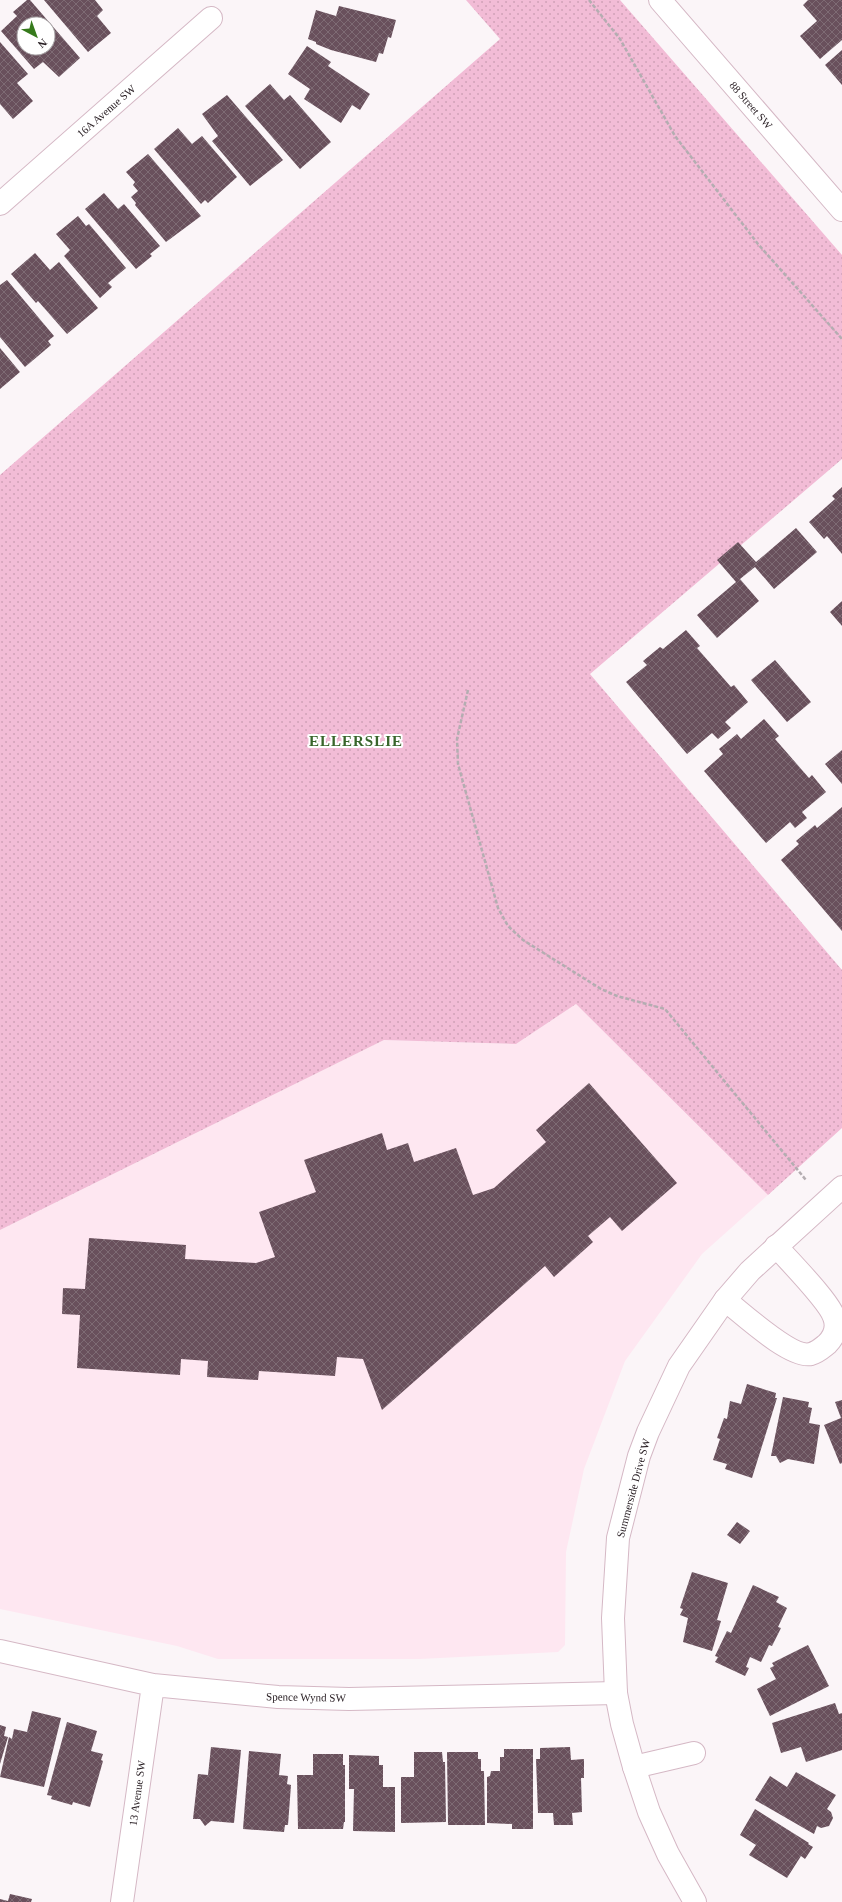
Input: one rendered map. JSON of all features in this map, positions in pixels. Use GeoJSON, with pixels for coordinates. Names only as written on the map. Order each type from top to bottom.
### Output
{"type":"FeatureCollection","features":[{"type":"Feature","properties":{"kind":"street","name":"88 Street SW"},"geometry":{"type":"LineString","coordinates":[[660,0],[842,210]]}},
{"type":"Feature","properties":{"kind":"street","name":"16A Avenue SW"},"geometry":{"type":"LineString","coordinates":[[0,204],[211,18]]}},
{"type":"Feature","properties":{"kind":"street","name":"Summerside Drive SW"},"geometry":{"type":"LineString","coordinates":[[695,1902],[668,1854],[649,1812],[634,1767],[616,1693],[613,1618],[618,1538],[639,1456],[651,1425],[679,1366],[725,1300],[750,1271],[842,1187]]}},
{"type":"Feature","properties":{"kind":"street"},"geometry":{"type":"LineString","coordinates":[[725,1300],[786,1347],[799,1353],[810,1354],[820,1350],[831,1340],[836,1328],[834,1316],[826,1304],[776,1246]]}},
{"type":"Feature","properties":{"kind":"street","name":"Spence Wynd SW"},"geometry":{"type":"LineString","coordinates":[[0,1651],[153,1685],[240,1695],[312,1698],[616,1693]]}},
{"type":"Feature","properties":{"kind":"street","name":"13 Avenue SW"},"geometry":{"type":"LineString","coordinates":[[122,1902],[153,1685]]}},
{"type":"Feature","properties":{"kind":"street"},"geometry":{"type":"LineString","coordinates":[[634,1767],[694,1753]]}},
{"type":"Feature","properties":{"kind":"path"},"geometry":{"type":"LineString","coordinates":[[590,0],[620,39],[675,136],[758,244],[842,339]]}},
{"type":"Feature","properties":{"kind":"path"},"geometry":{"type":"LineString","coordinates":[[468,690],[457,739],[458,764],[498,908],[508,926],[523,940],[608,992],[665,1009],[806,1180]]}},
{"type":"Feature","properties":{"kind":"shaded area"},"geometry":{"type":"Polygon","coordinates":[[[466,0],[620,0],[842,255],[842,459],[590,674],[842,970],[842,1128],[768,1195],[576,1004],[516,1044],[384,1040],[0,1230],[0,475],[500,39],[466,0]]]}},
{"type":"Feature","properties":{"kind":"shaded area"},"geometry":{"type":"Polygon","coordinates":[[[576,1004],[768,1195],[702,1254],[625,1361],[584,1469],[566,1552],[565,1645],[558,1652],[420,1659],[218,1659],[177,1646],[0,1609],[0,1230],[384,1040],[516,1044],[576,1004]]]}},
{"type":"Feature","properties":{"kind":"building"},"geometry":{"type":"Polygon","coordinates":[[[27,0],[30,0],[44,16],[17,16],[13,12],[27,0]]]}},
{"type":"Feature","properties":{"kind":"building"},"geometry":{"type":"Polygon","coordinates":[[[44,0],[95,0],[103,10],[97,16],[111,33],[88,52],[44,0]]]}},
{"type":"Feature","properties":{"kind":"building"},"geometry":{"type":"Polygon","coordinates":[[[808,0],[842,0],[842,40],[820,59],[800,36],[817,21],[803,5],[808,0]]]}},
{"type":"Feature","properties":{"kind":"building"},"geometry":{"type":"Polygon","coordinates":[[[339,6],[396,20],[391,38],[388,37],[383,54],[379,53],[376,62],[331,50],[308,39],[316,10],[336,16],[339,6]]]}},
{"type":"Feature","properties":{"kind":"building"},"geometry":{"type":"Polygon","coordinates":[[[16,17],[16,48],[1,31],[16,17]]]}},
{"type":"Feature","properties":{"kind":"building"},"geometry":{"type":"Polygon","coordinates":[[[56,30],[80,58],[59,77],[43,62],[34,69],[23,56],[56,56],[56,30]]]}},
{"type":"Feature","properties":{"kind":"building"},"geometry":{"type":"Polygon","coordinates":[[[0,42],[28,74],[17,83],[33,101],[13,119],[0,104],[0,42]]]}},
{"type":"Feature","properties":{"kind":"building"},"geometry":{"type":"Polygon","coordinates":[[[307,46],[331,62],[328,66],[370,94],[360,110],[352,105],[341,123],[304,99],[310,89],[288,74],[307,46]]]}},
{"type":"Feature","properties":{"kind":"building"},"geometry":{"type":"Polygon","coordinates":[[[842,50],[842,85],[825,65],[842,50]]]}},
{"type":"Feature","properties":{"kind":"building"},"geometry":{"type":"Polygon","coordinates":[[[270,84],[284,100],[290,95],[331,142],[300,169],[245,106],[270,84]]]}},
{"type":"Feature","properties":{"kind":"building"},"geometry":{"type":"Polygon","coordinates":[[[227,95],[283,160],[250,186],[212,141],[218,136],[202,114],[227,95]]]}},
{"type":"Feature","properties":{"kind":"building"},"geometry":{"type":"Polygon","coordinates":[[[178,128],[192,144],[202,136],[237,177],[208,203],[205,200],[201,204],[154,149],[178,128]]]}},
{"type":"Feature","properties":{"kind":"building"},"geometry":{"type":"Polygon","coordinates":[[[148,154],[201,216],[166,242],[135,205],[136,203],[131,197],[138,191],[133,185],[135,182],[126,172],[148,154]]]}},
{"type":"Feature","properties":{"kind":"building"},"geometry":{"type":"Polygon","coordinates":[[[104,193],[118,209],[124,204],[160,246],[150,254],[152,256],[136,269],[85,209],[104,193]]]}},
{"type":"Feature","properties":{"kind":"building"},"geometry":{"type":"Polygon","coordinates":[[[78,216],[86,226],[89,224],[126,268],[108,283],[112,287],[100,298],[64,256],[70,250],[56,234],[78,216]]]}},
{"type":"Feature","properties":{"kind":"building"},"geometry":{"type":"Polygon","coordinates":[[[35,253],[50,270],[59,262],[98,308],[67,334],[38,301],[36,303],[11,274],[35,253]]]}},
{"type":"Feature","properties":{"kind":"building"},"geometry":{"type":"Polygon","coordinates":[[[7,280],[54,336],[48,341],[51,345],[25,367],[0,337],[0,285],[7,280]]]}},
{"type":"Feature","properties":{"kind":"building"},"geometry":{"type":"Polygon","coordinates":[[[0,348],[20,372],[0,389],[0,348]]]}},
{"type":"Feature","properties":{"kind":"building"},"geometry":{"type":"Polygon","coordinates":[[[842,487],[842,554],[827,536],[824,539],[809,522],[835,499],[832,496],[842,487]]]}},
{"type":"Feature","properties":{"kind":"building"},"geometry":{"type":"Polygon","coordinates":[[[796,528],[817,552],[774,589],[755,567],[740,579],[759,601],[717,638],[697,615],[736,582],[717,560],[738,542],[756,562],[796,528]]]}},
{"type":"Feature","properties":{"kind":"building"},"geometry":{"type":"Polygon","coordinates":[[[842,601],[842,626],[830,612],[842,601]]]}},
{"type":"Feature","properties":{"kind":"building"},"geometry":{"type":"Polygon","coordinates":[[[686,630],[700,646],[697,648],[731,687],[734,685],[748,702],[725,722],[731,728],[718,739],[712,733],[687,754],[626,682],[647,665],[643,661],[660,647],[663,649],[686,630]]]}},
{"type":"Feature","properties":{"kind":"building"},"geometry":{"type":"Polygon","coordinates":[[[775,660],[811,702],[787,722],[751,680],[775,660]]]}},
{"type":"Feature","properties":{"kind":"building"},"geometry":{"type":"Polygon","coordinates":[[[764,719],[779,736],[775,739],[809,778],[812,775],[826,792],[802,812],[807,818],[795,828],[790,822],[766,843],[704,771],[723,754],[719,749],[737,734],[741,739],[764,719]]]}},
{"type":"Feature","properties":{"kind":"building"},"geometry":{"type":"Polygon","coordinates":[[[842,750],[842,784],[825,764],[842,750]]]}},
{"type":"Feature","properties":{"kind":"building"},"geometry":{"type":"Polygon","coordinates":[[[842,807],[842,931],[781,860],[799,844],[796,841],[815,825],[817,828],[842,807]]]}},
{"type":"Feature","properties":{"kind":"building"},"geometry":{"type":"Polygon","coordinates":[[[589,1083],[677,1183],[622,1231],[610,1217],[588,1236],[593,1242],[554,1277],[545,1266],[382,1410],[363,1359],[337,1357],[335,1376],[259,1371],[258,1380],[207,1377],[208,1361],[181,1359],[180,1375],[77,1368],[80,1315],[62,1314],[63,1288],[85,1289],[89,1238],[186,1245],[185,1259],[256,1263],[275,1257],[259,1212],[316,1192],[304,1160],[382,1133],[387,1150],[408,1143],[414,1162],[456,1148],[473,1195],[494,1188],[546,1142],[536,1130],[589,1083]]]}},
{"type":"Feature","properties":{"kind":"building"},"geometry":{"type":"Polygon","coordinates":[[[747,1384],[776,1393],[775,1398],[777,1398],[752,1478],[725,1469],[727,1464],[713,1460],[720,1439],[717,1438],[724,1418],[727,1419],[730,1401],[741,1404],[747,1384]]]}},
{"type":"Feature","properties":{"kind":"building"},"geometry":{"type":"Polygon","coordinates":[[[783,1397],[809,1402],[808,1407],[812,1408],[809,1423],[820,1425],[814,1464],[788,1459],[780,1463],[776,1456],[771,1456],[783,1397]]]}},
{"type":"Feature","properties":{"kind":"building"},"geometry":{"type":"Polygon","coordinates":[[[842,1400],[842,1463],[840,1464],[824,1425],[841,1418],[835,1402],[842,1400]]]}},
{"type":"Feature","properties":{"kind":"building"},"geometry":{"type":"Polygon","coordinates":[[[737,1522],[750,1531],[740,1544],[727,1535],[737,1522]]]}},
{"type":"Feature","properties":{"kind":"building"},"geometry":{"type":"Polygon","coordinates":[[[692,1572],[728,1583],[717,1620],[721,1621],[712,1651],[683,1642],[688,1618],[680,1615],[683,1609],[680,1608],[692,1572]]]}},
{"type":"Feature","properties":{"kind":"building"},"geometry":{"type":"Polygon","coordinates":[[[753,1585],[779,1597],[776,1602],[787,1608],[778,1627],[781,1628],[772,1646],[769,1645],[761,1662],[750,1657],[746,1667],[749,1668],[745,1676],[715,1662],[718,1657],[715,1656],[727,1631],[731,1633],[753,1585]]]}},
{"type":"Feature","properties":{"kind":"building"},"geometry":{"type":"Polygon","coordinates":[[[808,1645],[829,1686],[770,1716],[757,1689],[776,1679],[770,1668],[774,1666],[772,1663],[808,1645]]]}},
{"type":"Feature","properties":{"kind":"building"},"geometry":{"type":"Polygon","coordinates":[[[835,1703],[839,1714],[842,1713],[842,1750],[806,1762],[801,1747],[781,1753],[772,1723],[835,1703]]]}},
{"type":"Feature","properties":{"kind":"building"},"geometry":{"type":"Polygon","coordinates":[[[32,1711],[61,1718],[44,1787],[0,1777],[9,1737],[12,1739],[14,1729],[27,1732],[32,1711]]]}},
{"type":"Feature","properties":{"kind":"building"},"geometry":{"type":"Polygon","coordinates":[[[67,1722],[97,1731],[91,1751],[103,1754],[101,1760],[103,1761],[90,1807],[73,1802],[72,1805],[51,1799],[52,1796],[47,1795],[67,1722]]]}},
{"type":"Feature","properties":{"kind":"building"},"geometry":{"type":"Polygon","coordinates":[[[0,1725],[6,1727],[4,1736],[8,1737],[0,1764],[0,1725]]]}},
{"type":"Feature","properties":{"kind":"building"},"geometry":{"type":"Polygon","coordinates":[[[211,1747],[241,1750],[234,1823],[211,1821],[205,1826],[200,1819],[193,1819],[198,1774],[208,1775],[211,1747]]]}},
{"type":"Feature","properties":{"kind":"building"},"geometry":{"type":"Polygon","coordinates":[[[570,1747],[571,1760],[584,1759],[584,1778],[581,1778],[582,1812],[572,1813],[573,1825],[554,1825],[553,1813],[538,1813],[536,1759],[540,1759],[540,1748],[570,1747]]]}},
{"type":"Feature","properties":{"kind":"building"},"geometry":{"type":"Polygon","coordinates":[[[504,1749],[533,1749],[533,1829],[512,1829],[512,1824],[487,1823],[487,1777],[490,1776],[491,1771],[500,1771],[500,1757],[504,1757],[504,1749]]]}},
{"type":"Feature","properties":{"kind":"building"},"geometry":{"type":"Polygon","coordinates":[[[249,1751],[281,1754],[279,1775],[288,1776],[287,1784],[291,1785],[288,1825],[285,1825],[284,1832],[243,1829],[249,1751]]]}},
{"type":"Feature","properties":{"kind":"building"},"geometry":{"type":"Polygon","coordinates":[[[414,1752],[442,1752],[443,1762],[445,1762],[446,1822],[401,1823],[401,1777],[414,1777],[414,1752]]]}},
{"type":"Feature","properties":{"kind":"building"},"geometry":{"type":"Polygon","coordinates":[[[447,1752],[478,1752],[478,1759],[481,1759],[481,1771],[484,1771],[485,1825],[448,1825],[447,1752]]]}},
{"type":"Feature","properties":{"kind":"building"},"geometry":{"type":"Polygon","coordinates":[[[313,1754],[343,1754],[343,1765],[345,1765],[345,1822],[343,1829],[298,1829],[297,1775],[313,1775],[313,1754]]]}},
{"type":"Feature","properties":{"kind":"building"},"geometry":{"type":"Polygon","coordinates":[[[349,1755],[379,1756],[379,1765],[383,1765],[383,1787],[395,1787],[395,1832],[353,1831],[354,1789],[349,1789],[349,1755]]]}},
{"type":"Feature","properties":{"kind":"building"},"geometry":{"type":"Polygon","coordinates":[[[796,1772],[836,1795],[827,1809],[831,1812],[833,1818],[829,1826],[821,1828],[817,1826],[814,1834],[755,1800],[770,1776],[787,1787],[796,1772]]]}},
{"type":"Feature","properties":{"kind":"building"},"geometry":{"type":"Polygon","coordinates":[[[755,1809],[813,1847],[805,1859],[801,1856],[787,1878],[749,1855],[756,1845],[740,1835],[755,1809]]]}},
{"type":"Feature","properties":{"kind":"building"},"geometry":{"type":"Polygon","coordinates":[[[10,1894],[32,1899],[31,1902],[0,1902],[0,1899],[8,1901],[10,1894]]]}},
{"type":"Feature","properties":{"kind":"district","name":"ELLERSLIE"},"geometry":{"type":"Point","coordinates":[356,741]}}]}
